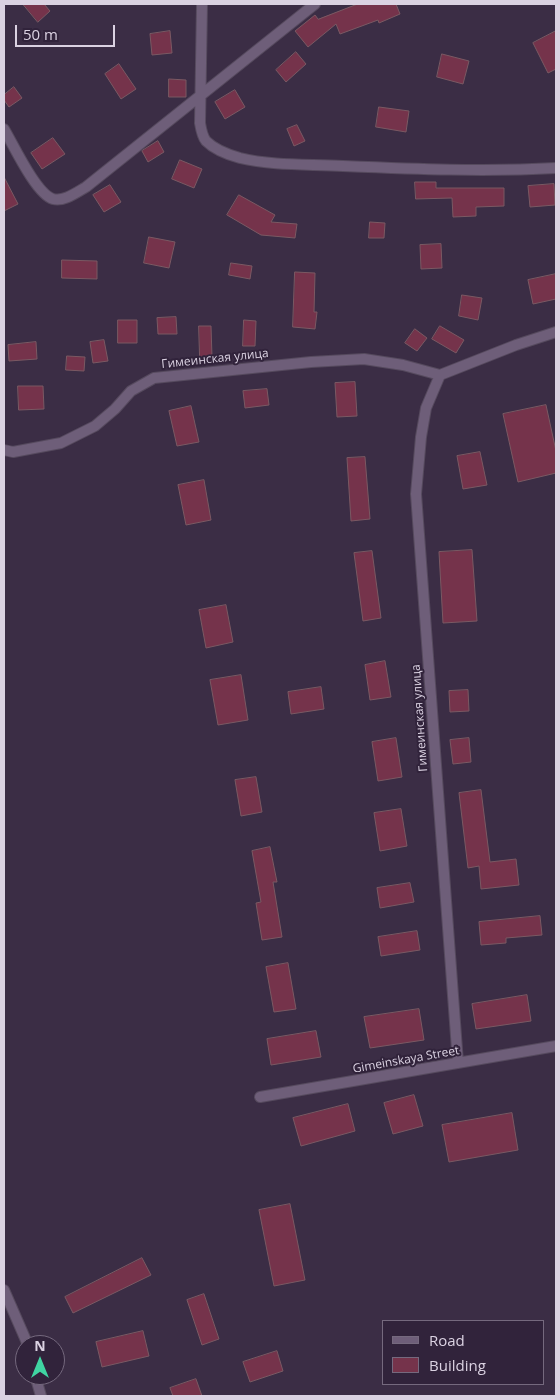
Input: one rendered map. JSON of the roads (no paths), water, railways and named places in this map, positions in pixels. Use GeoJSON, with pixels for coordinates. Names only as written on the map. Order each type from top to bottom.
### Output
{"type":"FeatureCollection","features":[{"type":"Feature","properties":{"kind":"street"},"geometry":{"type":"LineString","coordinates":[[202,4],[199,97],[201,132],[206,140],[222,150],[240,158],[271,162],[426,169],[522,170],[556,168]]}},
{"type":"Feature","properties":{"kind":"street"},"geometry":{"type":"LineString","coordinates":[[4,128],[34,181],[45,194],[54,200],[65,199],[86,187],[315,4]]}},
{"type":"Feature","properties":{"kind":"street"},"geometry":{"type":"LineString","coordinates":[[440,375],[516,345],[556,332]]}},
{"type":"Feature","properties":{"kind":"street","name":"Гимеинская улица"},"geometry":{"type":"LineString","coordinates":[[9,451],[61,443],[95,426],[115,409],[131,391],[154,378],[311,362],[364,359],[403,365],[440,375],[426,408],[421,437],[416,494],[458,1063]]}},
{"type":"Feature","properties":{"kind":"street","name":"Gimeinskaya Street"},"geometry":{"type":"LineString","coordinates":[[260,1097],[556,1046]]}},
{"type":"Feature","properties":{"kind":"street"},"geometry":{"type":"LineString","coordinates":[[4,1290],[24,1335]]}}]}
